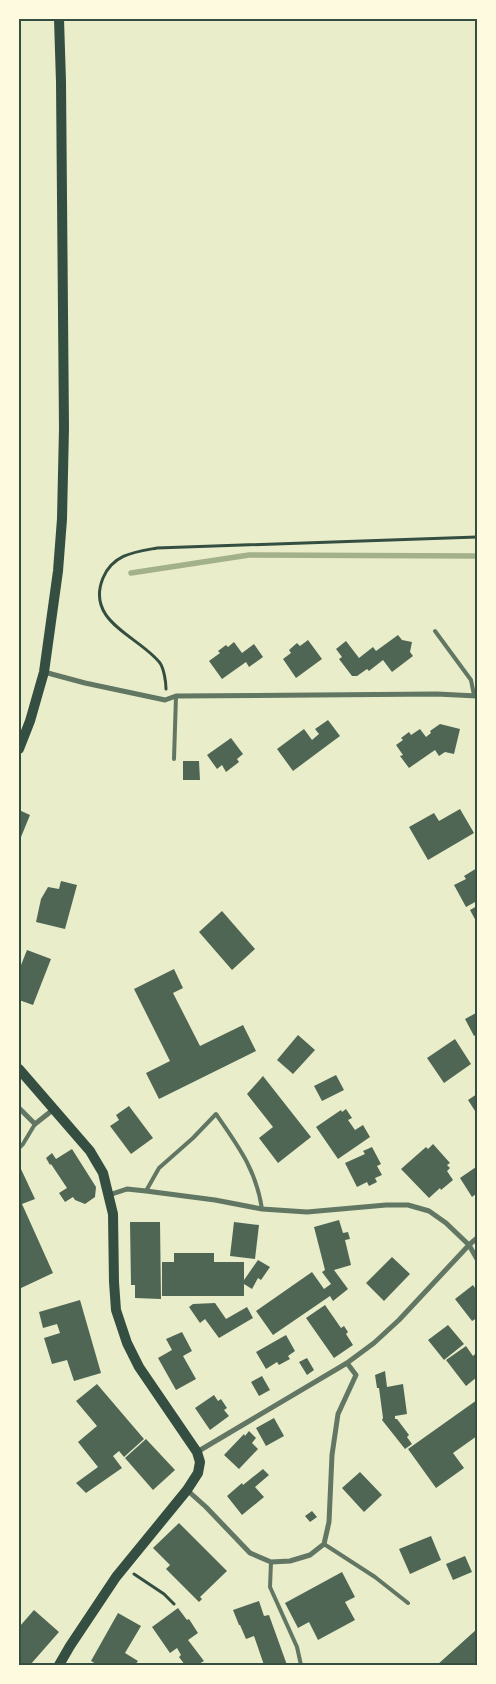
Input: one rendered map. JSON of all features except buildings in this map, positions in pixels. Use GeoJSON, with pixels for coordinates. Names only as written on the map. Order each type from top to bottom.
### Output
{"type":"FeatureCollection","features":[{"type":"Feature","properties":{"kind":"main road"},"geometry":{"type":"LineString","coordinates":[[19,749],[30,721],[44,672],[58,571],[62,519],[64,409],[61,82],[58,19]]}},
{"type":"Feature","properties":{"kind":"main road"},"geometry":{"type":"LineString","coordinates":[[19,1068],[90,1151],[103,1174],[113,1214],[116,1310],[126,1343],[139,1367],[197,1452],[200,1462],[198,1473],[187,1490],[123,1568],[59,1665]]}},
{"type":"Feature","properties":{"kind":"street"},"geometry":{"type":"LineString","coordinates":[[44,672],[165,700],[176,696],[429,694],[476,696]]}},
{"type":"Feature","properties":{"kind":"street"},"geometry":{"type":"LineString","coordinates":[[19,1108],[35,1124],[55,1109]]}},
{"type":"Feature","properties":{"kind":"street"},"geometry":{"type":"LineString","coordinates":[[109,1195],[127,1189],[216,1200],[262,1209],[307,1212],[386,1205],[408,1205],[430,1211],[446,1223],[469,1245],[477,1260]]}},
{"type":"Feature","properties":{"kind":"street"},"geometry":{"type":"LineString","coordinates":[[197,1452],[347,1363],[399,1320],[477,1238]]}},
{"type":"Feature","properties":{"kind":"street"},"geometry":{"type":"LineString","coordinates":[[187,1490],[206,1507],[250,1554],[271,1562],[290,1561],[310,1554],[324,1544],[329,1522],[332,1455],[338,1414],[356,1375],[347,1363]]}},
{"type":"Feature","properties":{"kind":"lane"},"geometry":{"type":"LineString","coordinates":[[435,631],[471,680],[476,696]]}},
{"type":"Feature","properties":{"kind":"lane"},"geometry":{"type":"LineString","coordinates":[[174,759],[176,696]]}},
{"type":"Feature","properties":{"kind":"lane"},"geometry":{"type":"LineString","coordinates":[[146,1191],[159,1168],[193,1138],[216,1114],[246,1157],[259,1190],[262,1209]]}},
{"type":"Feature","properties":{"kind":"lane"},"geometry":{"type":"LineString","coordinates":[[19,1148],[35,1124]]}},
{"type":"Feature","properties":{"kind":"lane"},"geometry":{"type":"LineString","coordinates":[[324,1544],[376,1577],[408,1603]]}},
{"type":"Feature","properties":{"kind":"lane"},"geometry":{"type":"LineString","coordinates":[[271,1562],[270,1587],[297,1647],[301,1665]]}},
{"type":"Feature","properties":{"kind":"path"},"geometry":{"type":"LineString","coordinates":[[165,700],[166,684],[161,664],[114,626],[103,610],[99,592],[104,576],[113,562],[128,553],[157,548],[477,537]]}},
{"type":"Feature","properties":{"kind":"path"},"geometry":{"type":"LineString","coordinates":[[123,1568],[145,1580],[174,1604]]}},
{"type":"Feature","properties":{"kind":"waterway"},"geometry":{"type":"LineString","coordinates":[[131,573],[249,555],[477,556]]}}]}
